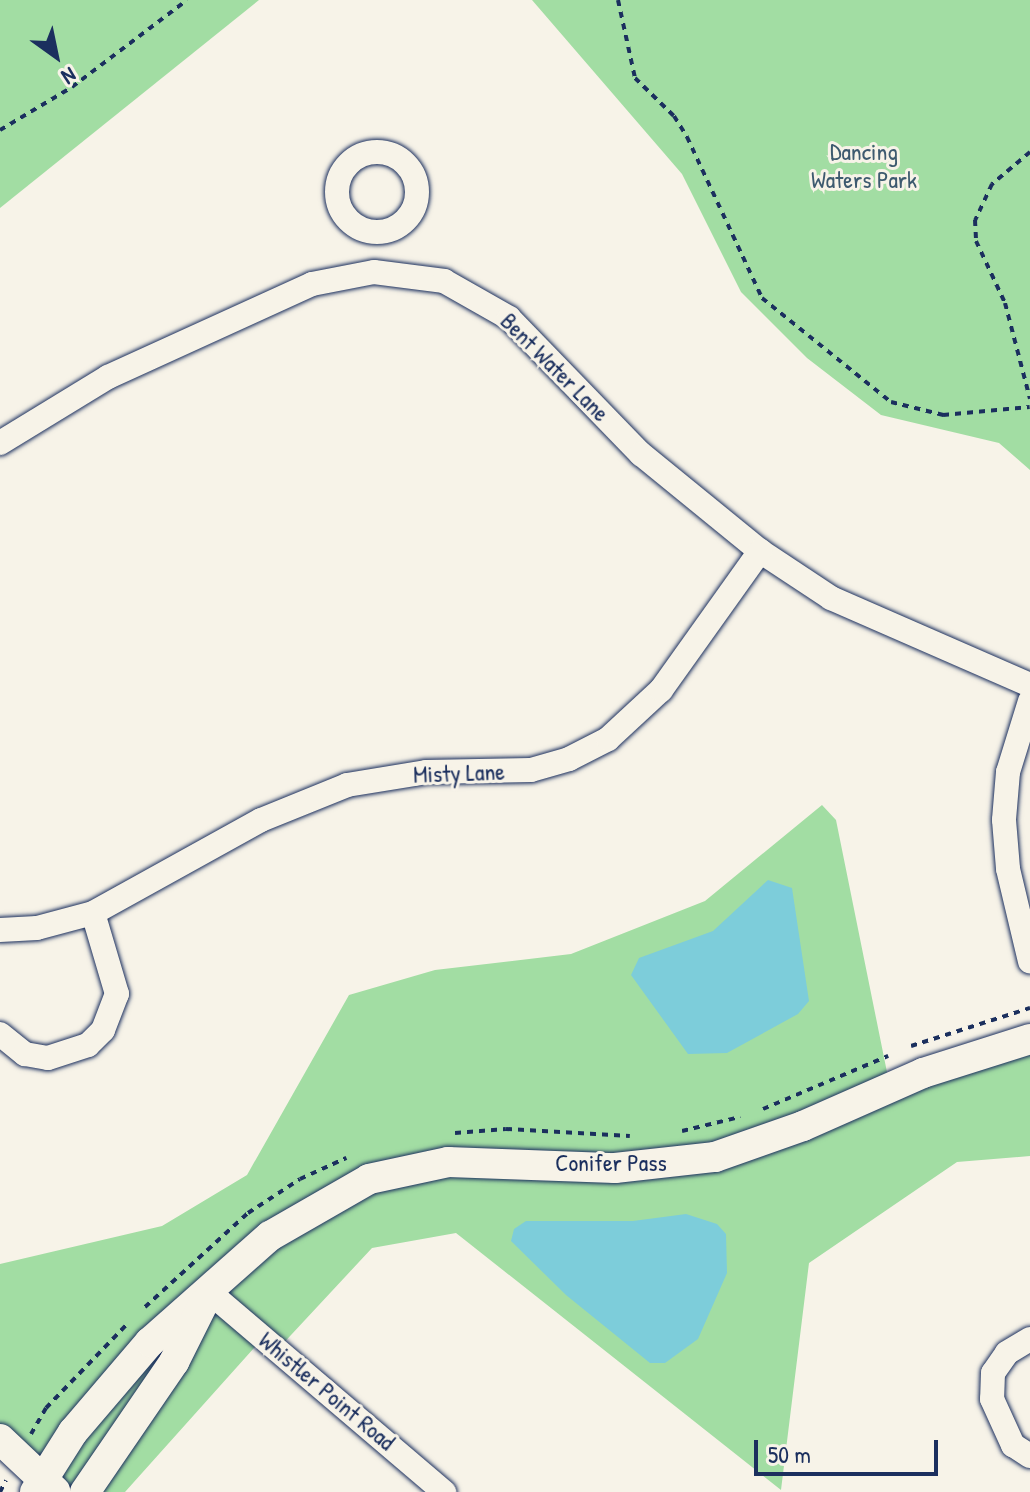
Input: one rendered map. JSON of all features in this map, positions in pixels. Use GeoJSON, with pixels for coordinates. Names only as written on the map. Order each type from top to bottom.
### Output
{"type":"FeatureCollection","features":[{"type":"Feature","properties":{"kind":"street"},"geometry":{"type":"LineString","coordinates":[[372,232],[374,272]]}},
{"type":"Feature","properties":{"kind":"street","name":"Bent Water Lane"},"geometry":{"type":"LineString","coordinates":[[0,443],[108,377],[280,297],[334,278],[374,272],[444,281],[509,318],[641,454],[760,551],[831,598],[1030,685]]}},
{"type":"Feature","properties":{"kind":"street","name":"Misty Lane"},"geometry":{"type":"LineString","coordinates":[[0,930],[37,928],[93,913],[261,820],[347,785],[426,772],[531,770],[569,759],[608,739],[661,690],[760,551]]}},
{"type":"Feature","properties":{"kind":"street"},"geometry":{"type":"LineString","coordinates":[[1030,701],[1008,772],[1004,820],[1008,869],[1030,961]]}},
{"type":"Feature","properties":{"kind":"street"},"geometry":{"type":"LineString","coordinates":[[0,1034],[25,1054],[48,1058],[88,1045],[103,1030],[117,994],[93,913]]}},
{"type":"Feature","properties":{"kind":"street","name":"Conifer Pass"},"geometry":{"type":"LineString","coordinates":[[45,1487],[114,1380],[270,1236],[369,1179],[448,1162],[615,1168],[715,1157],[803,1126],[923,1073],[1030,1039]]}},
{"type":"Feature","properties":{"kind":"street","name":"Conifer Pass"},"geometry":{"type":"LineString","coordinates":[[85,1492],[174,1362],[209,1292]]}},
{"type":"Feature","properties":{"kind":"street","name":"Whistler Point Road"},"geometry":{"type":"LineString","coordinates":[[209,1292],[444,1492]]}},
{"type":"Feature","properties":{"kind":"street"},"geometry":{"type":"LineString","coordinates":[[1030,1339],[1007,1353],[993,1373],[992,1399],[1013,1445],[1030,1456]]}},
{"type":"Feature","properties":{"kind":"street"},"geometry":{"type":"LineString","coordinates":[[0,1439],[45,1487]]}},
{"type":"Feature","properties":{"kind":"path"},"geometry":{"type":"LineString","coordinates":[[0,130],[72,87],[187,0]]}},
{"type":"Feature","properties":{"kind":"path"},"geometry":{"type":"LineString","coordinates":[[618,0],[635,78],[674,116],[687,137],[762,298],[891,402],[943,415],[1030,407]]}},
{"type":"Feature","properties":{"kind":"path"},"geometry":{"type":"LineString","coordinates":[[1030,152],[992,184],[975,220],[976,241],[1005,303],[1030,399]]}},
{"type":"Feature","properties":{"kind":"green space"},"geometry":{"type":"Polygon","coordinates":[[[0,0],[259,0],[0,208],[0,0]]]}},
{"type":"Feature","properties":{"kind":"green space","name":"Dancing Waters Park"},"geometry":{"type":"Polygon","coordinates":[[[532,0],[1030,0],[1030,470],[999,443],[881,415],[807,358],[741,292],[682,174],[532,0]]]}},
{"type":"Feature","properties":{"kind":"green space"},"geometry":{"type":"Polygon","coordinates":[[[822,805],[836,820],[890,1087],[1030,1039],[1030,1156],[957,1162],[809,1263],[781,1490],[456,1233],[372,1248],[278,1349],[263,1338],[125,1492],[57,1492],[0,1439],[0,1264],[162,1226],[247,1175],[349,995],[435,970],[571,954],[705,901],[822,805]]]}},
{"type":"Feature","properties":{"kind":"water"},"geometry":{"type":"Polygon","coordinates":[[[768,880],[792,888],[809,1001],[798,1014],[727,1053],[688,1054],[631,975],[639,958],[713,931],[768,880]]]}},
{"type":"Feature","properties":{"kind":"water"},"geometry":{"type":"Polygon","coordinates":[[[686,1214],[717,1224],[726,1234],[727,1273],[698,1339],[665,1363],[650,1363],[566,1295],[511,1241],[514,1229],[526,1221],[633,1221],[686,1214]]]}}]}
